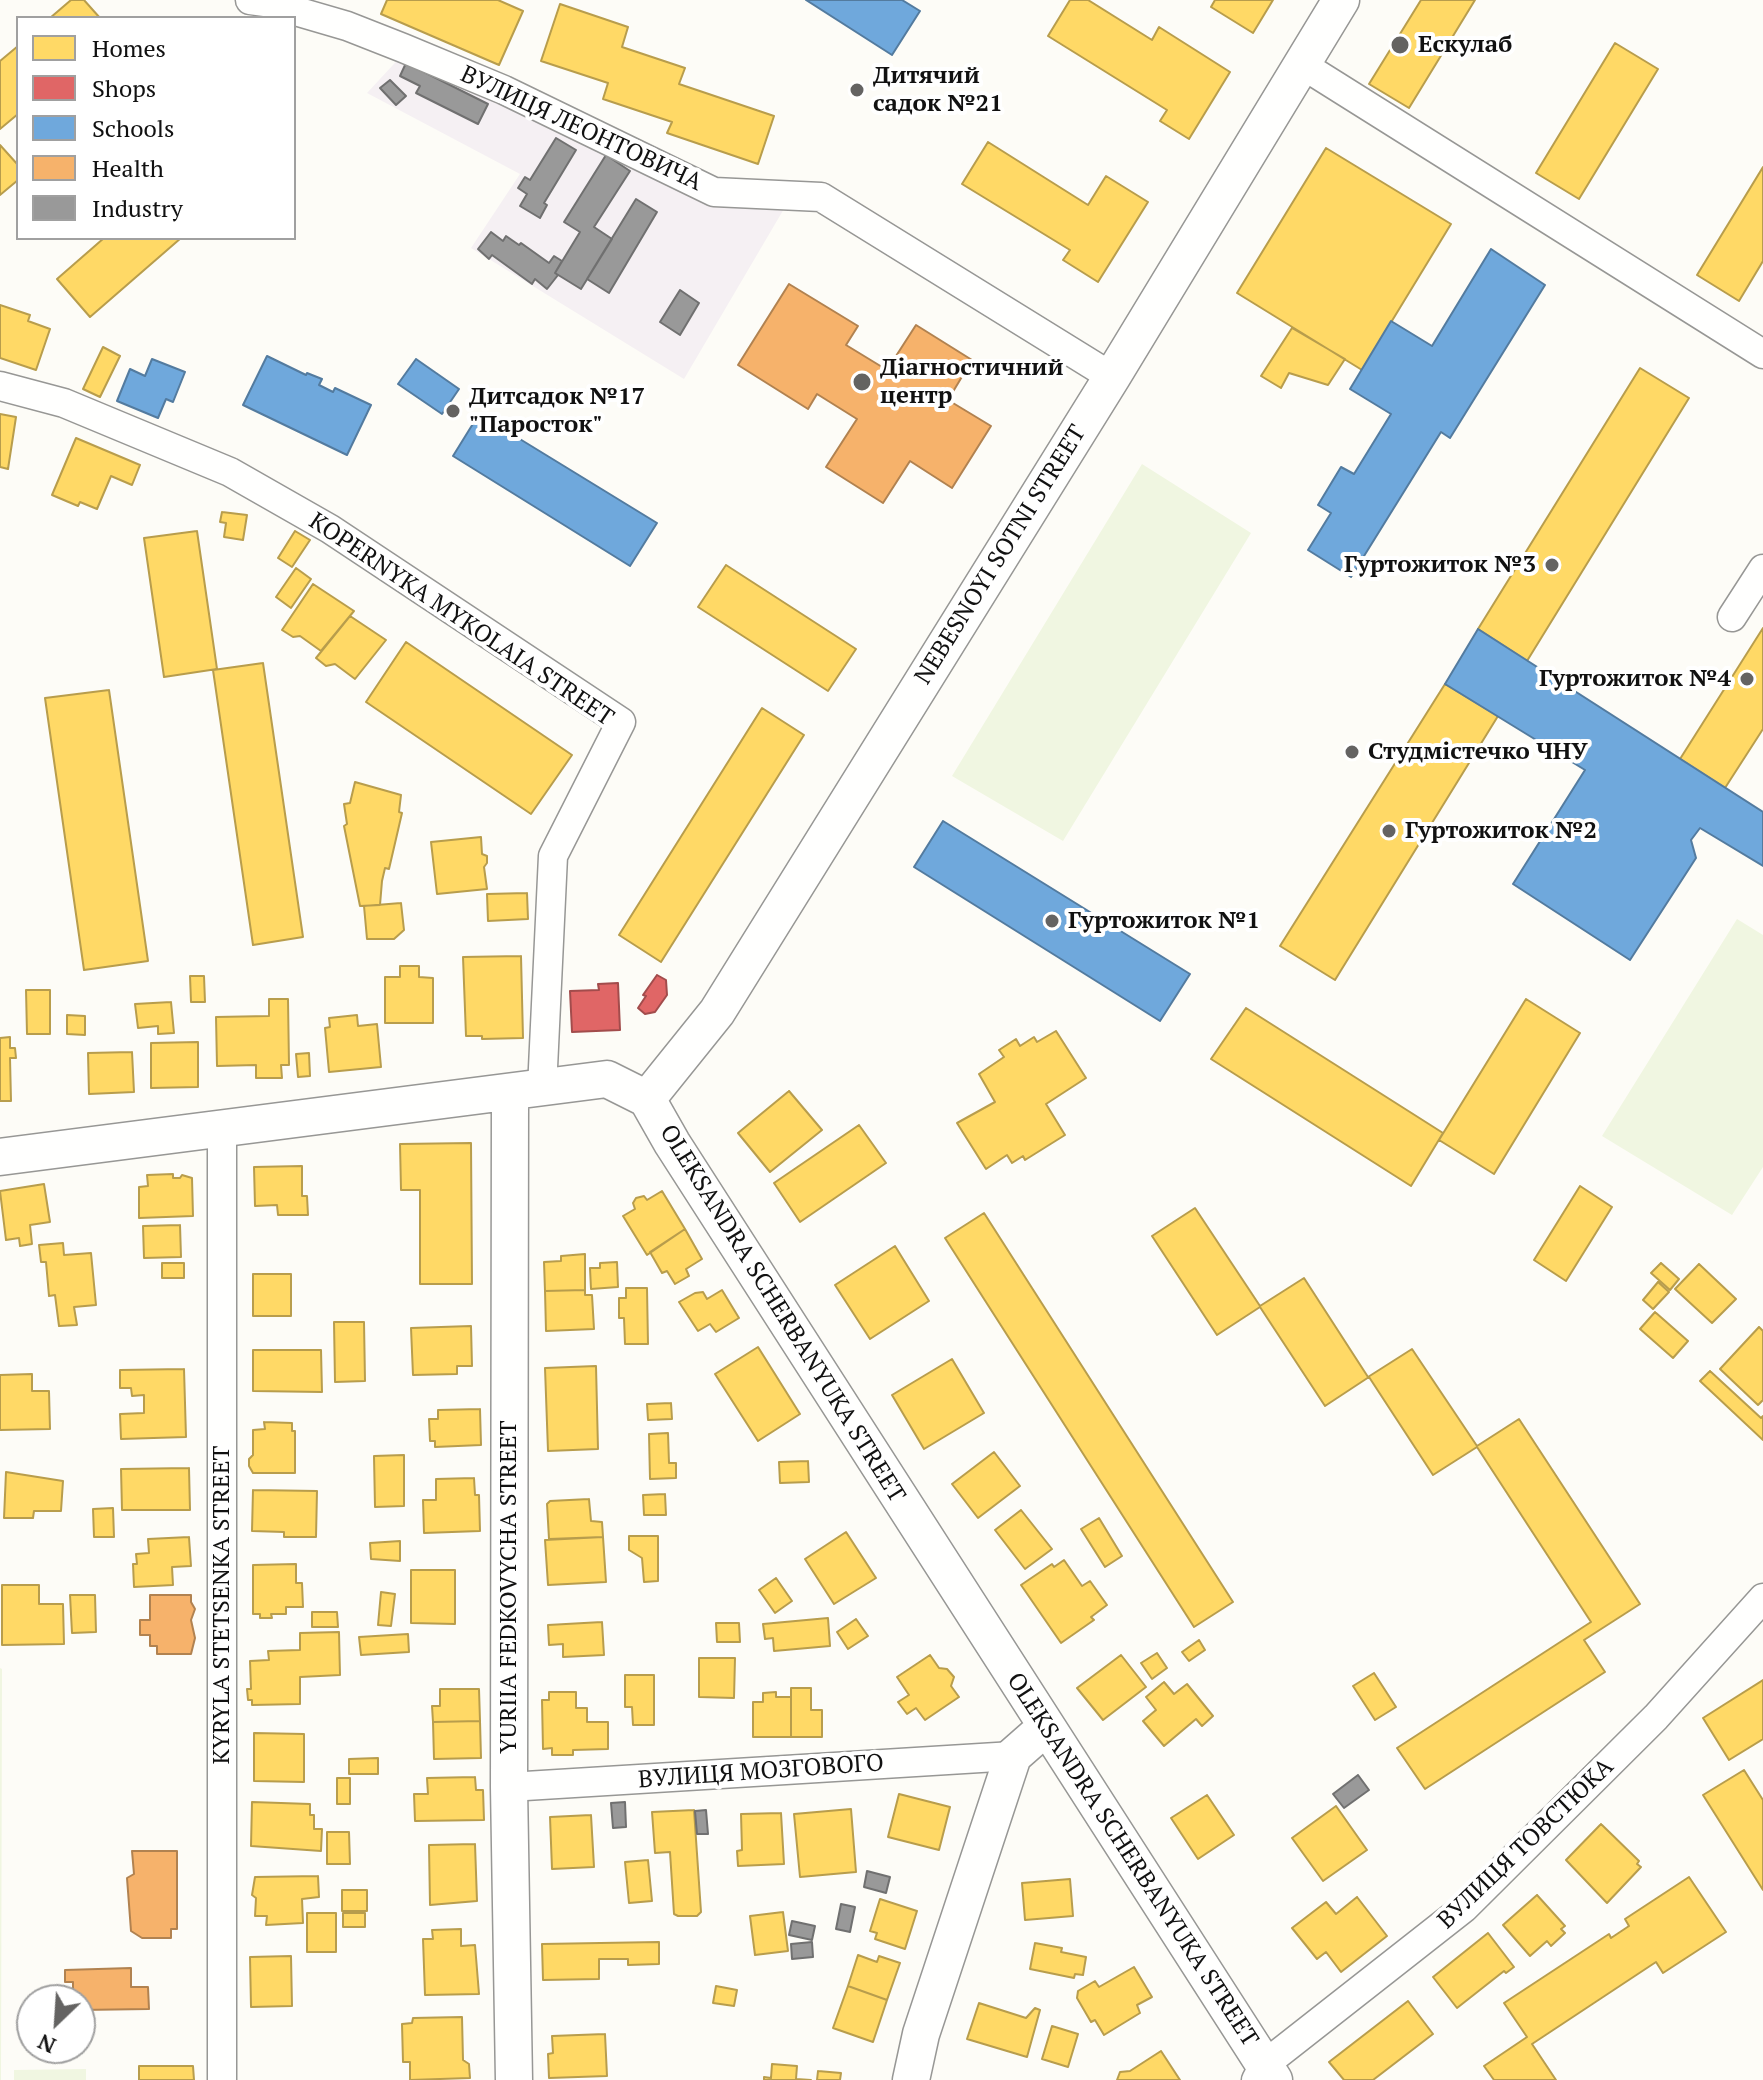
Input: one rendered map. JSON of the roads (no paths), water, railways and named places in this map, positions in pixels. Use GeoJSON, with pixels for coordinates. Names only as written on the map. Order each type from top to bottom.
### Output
{"type":"FeatureCollection","features":[{"type":"Feature","properties":{"kind":"street","name":"ВУЛИЦЯ ЛЕОНТОВИЧА"},"geometry":{"type":"LineString","coordinates":[[250,0],[347,26],[403,48],[504,90],[714,192],[821,197],[1112,377]]}},
{"type":"Feature","properties":{"kind":"street","name":"NEBESNOYI SOTNI STREET"},"geometry":{"type":"LineString","coordinates":[[647,1099],[717,1012],[1112,377],[1341,0]]}},
{"type":"Feature","properties":{"kind":"street"},"geometry":{"type":"LineString","coordinates":[[1301,64],[1763,354]]}},
{"type":"Feature","properties":{"kind":"street","name":"KOPERNYKA MYKOLAIA STREET"},"geometry":{"type":"LineString","coordinates":[[0,386],[64,403],[230,472],[330,529],[621,722],[553,856],[526,1091]]}},
{"type":"Feature","properties":{"kind":"street"},"geometry":{"type":"LineString","coordinates":[[1732,617],[1763,569]]}},
{"type":"Feature","properties":{"kind":"street","name":"OLEKSANDRA SCHERBANYUKA STREET"},"geometry":{"type":"LineString","coordinates":[[0,1157],[607,1079],[647,1099],[672,1143],[1265,2075]]}},
{"type":"Feature","properties":{"kind":"street","name":"YURIIA FEDKOVYCHA STREET"},"geometry":{"type":"LineString","coordinates":[[514,2080],[509,1787],[526,1091]]}},
{"type":"Feature","properties":{"kind":"street","name":"KYRYLA STETSENKA STREET"},"geometry":{"type":"LineString","coordinates":[[222,1130],[222,2080]]}},
{"type":"Feature","properties":{"kind":"street","name":"ВУЛИЦЯ ТОВСТЮКА"},"geometry":{"type":"LineString","coordinates":[[1265,2075],[1464,1908],[1656,1717],[1763,1598]]}},
{"type":"Feature","properties":{"kind":"street"},"geometry":{"type":"LineString","coordinates":[[911,2080],[921,2034],[1013,1756],[1046,1727]]}},
{"type":"Feature","properties":{"kind":"street","name":"ВУЛИЦЯ МОЗГОВОГО"},"geometry":{"type":"LineString","coordinates":[[509,1787],[1013,1756]]}},
{"type":"Feature","properties":{"kind":"place","name":"Ескулаб"},"geometry":{"type":"Point","coordinates":[1400,45]}},
{"type":"Feature","properties":{"kind":"place","name":"Дитячий садок №21"},"geometry":{"type":"Point","coordinates":[857,90]}},
{"type":"Feature","properties":{"kind":"place","name":"Діагностичний центр"},"geometry":{"type":"Point","coordinates":[862,382]}},
{"type":"Feature","properties":{"kind":"place","name":"Дитсадок №17 \"Паросток\""},"geometry":{"type":"Point","coordinates":[453,411]}},
{"type":"Feature","properties":{"kind":"place","name":"Гуртожиток №3"},"geometry":{"type":"Point","coordinates":[1552,565]}},
{"type":"Feature","properties":{"kind":"place","name":"Гуртожиток №4"},"geometry":{"type":"Point","coordinates":[1747,679]}},
{"type":"Feature","properties":{"kind":"place","name":"Студмістечко ЧНУ"},"geometry":{"type":"Point","coordinates":[1352,752]}},
{"type":"Feature","properties":{"kind":"place","name":"Гуртожиток №2"},"geometry":{"type":"Point","coordinates":[1389,831]}},
{"type":"Feature","properties":{"kind":"place","name":"Гуртожиток №1"},"geometry":{"type":"Point","coordinates":[1052,921]}}]}
